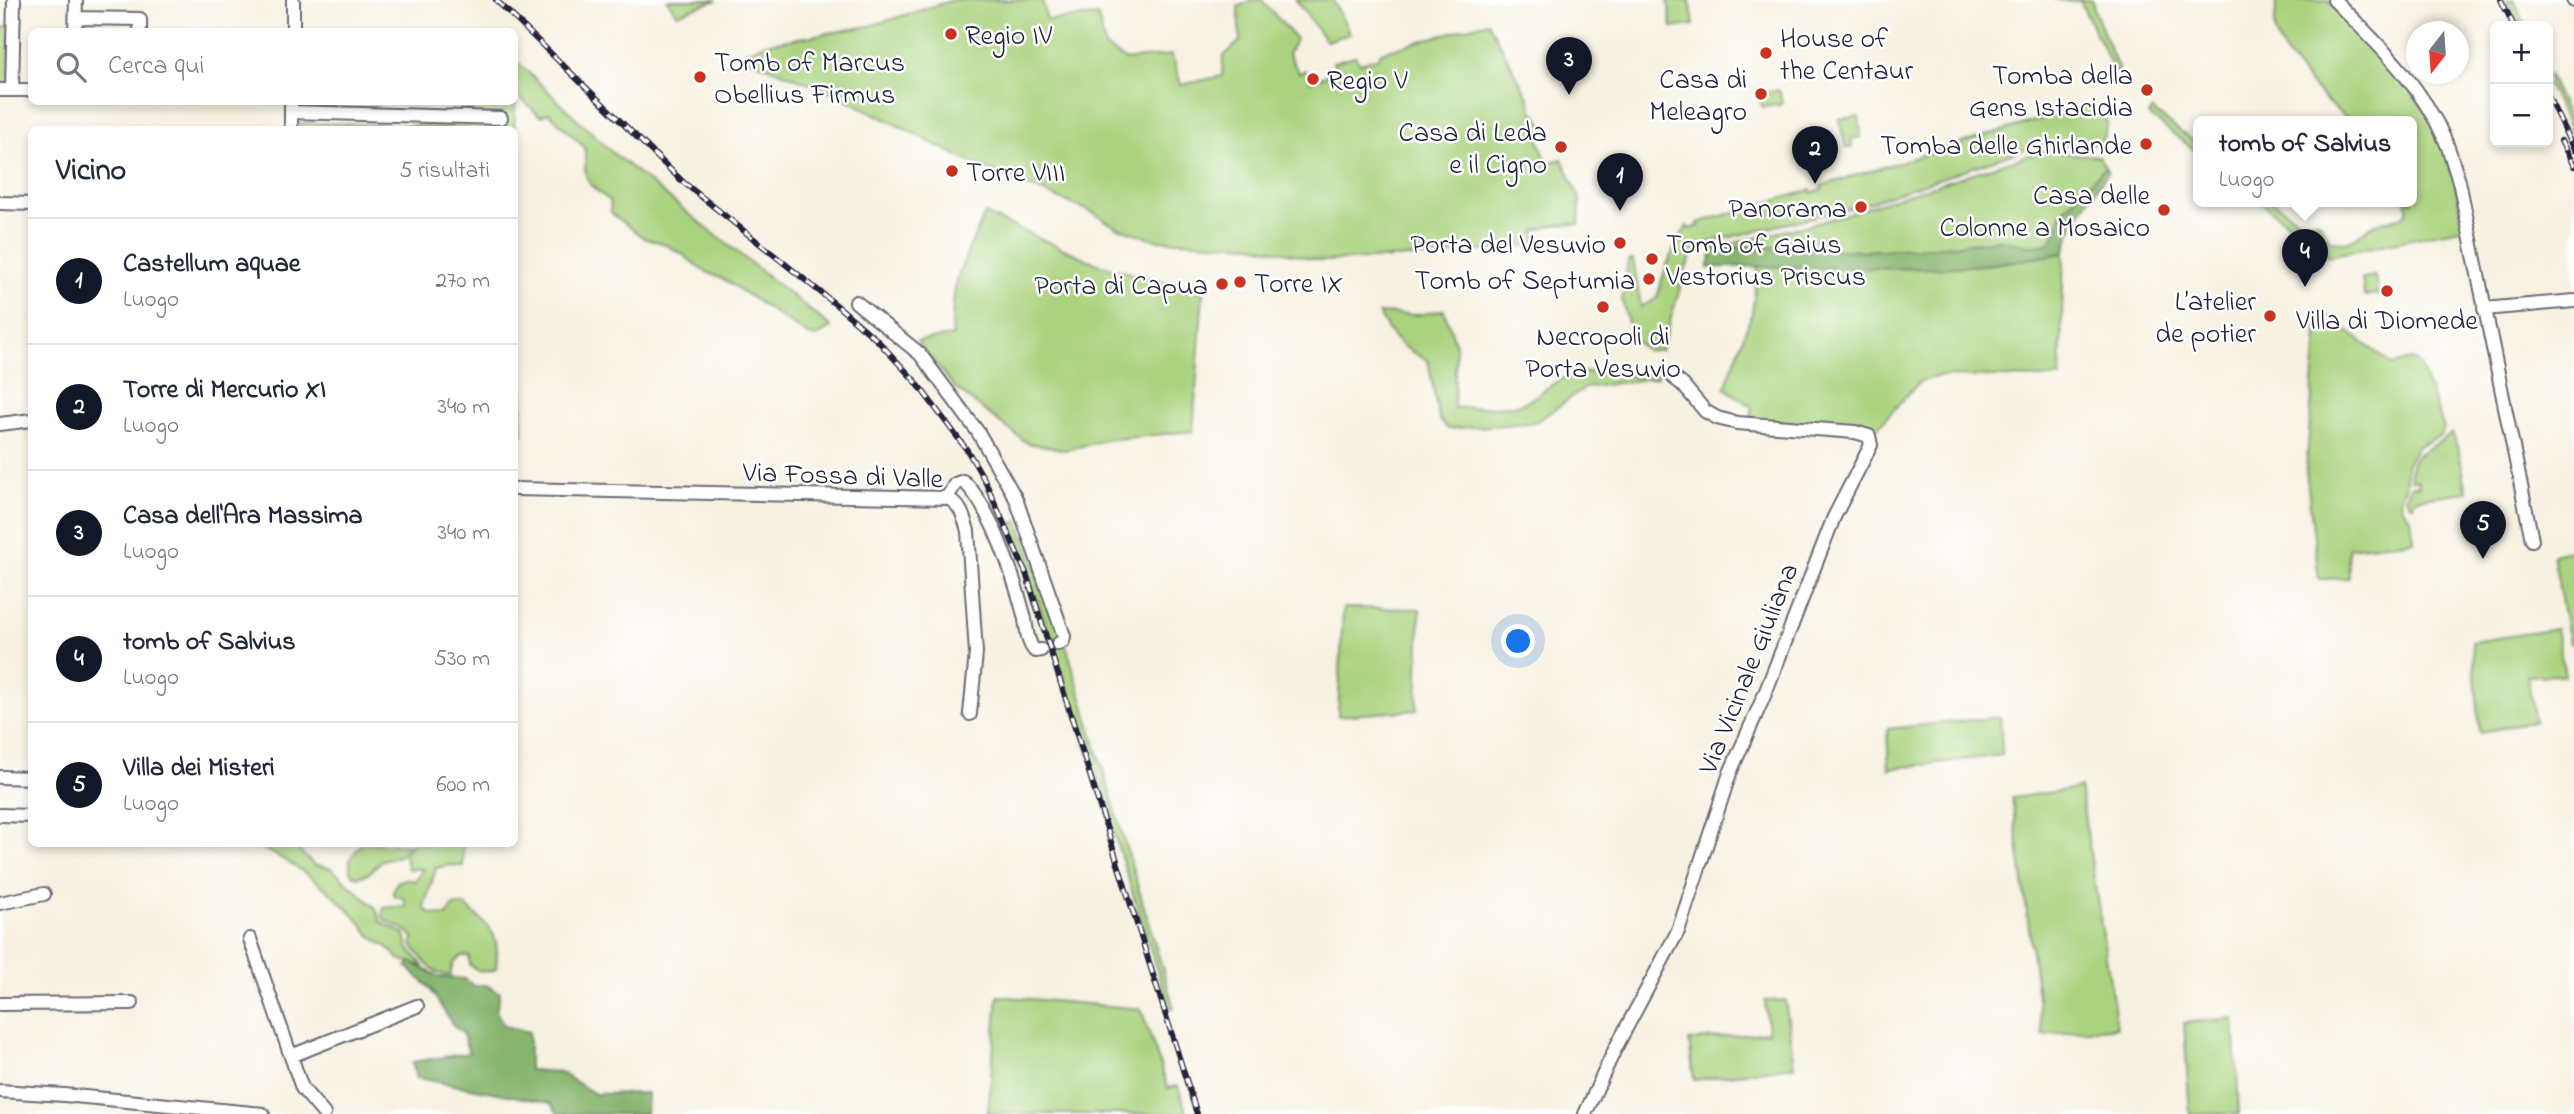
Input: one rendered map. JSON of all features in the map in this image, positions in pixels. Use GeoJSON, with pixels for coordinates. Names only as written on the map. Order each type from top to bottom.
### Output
{"type":"FeatureCollection","features":[{"type":"Feature","properties":{"kind":"street"},"geometry":{"type":"LineString","coordinates":[[13,0],[6,90],[28,90]]}},
{"type":"Feature","properties":{"kind":"street"},"geometry":{"type":"LineString","coordinates":[[75,28],[76,0]]}},
{"type":"Feature","properties":{"kind":"street"},"geometry":{"type":"LineString","coordinates":[[293,0],[293,28]]}},
{"type":"Feature","properties":{"kind":"street"},"geometry":{"type":"LineString","coordinates":[[2334,0],[2391,57],[2428,107],[2446,141],[2459,181],[2532,540]]}},
{"type":"Feature","properties":{"kind":"street"},"geometry":{"type":"LineString","coordinates":[[76,18],[140,19],[140,28]]}},
{"type":"Feature","properties":{"kind":"street"},"geometry":{"type":"LineString","coordinates":[[291,126],[291,107],[501,117]]}},
{"type":"Feature","properties":{"kind":"street"},"geometry":{"type":"LineString","coordinates":[[0,202],[28,204]]}},
{"type":"Feature","properties":{"kind":"street"},"geometry":{"type":"LineString","coordinates":[[2484,309],[2574,301]]}},
{"type":"Feature","properties":{"kind":"street"},"geometry":{"type":"LineString","coordinates":[[856,302],[883,321],[920,355],[978,432],[1016,499],[1063,636],[1063,641],[1058,644]]}},
{"type":"Feature","properties":{"kind":"street","name":"Via Vicinale Giuliana"},"geometry":{"type":"LineString","coordinates":[[1585,1114],[1615,1049],[1678,931],[1730,773],[1764,696],[1834,517],[1871,445],[1868,436],[1855,432],[1737,423],[1717,418],[1705,411],[1673,377]]}},
{"type":"Feature","properties":{"kind":"street"},"geometry":{"type":"LineString","coordinates":[[0,424],[28,420]]}},
{"type":"Feature","properties":{"kind":"street"},"geometry":{"type":"LineString","coordinates":[[947,498],[955,484],[963,481],[972,488],[1004,556],[1024,614],[1030,646],[1035,651],[1041,650]]}},
{"type":"Feature","properties":{"kind":"street","name":"Via Fossa di Valle"},"geometry":{"type":"LineString","coordinates":[[518,489],[953,500],[962,513],[968,531],[976,653],[970,714]]}},
{"type":"Feature","properties":{"kind":"street"},"geometry":{"type":"LineString","coordinates":[[0,777],[28,778]]}},
{"type":"Feature","properties":{"kind":"street"},"geometry":{"type":"LineString","coordinates":[[0,815],[28,816]]}},
{"type":"Feature","properties":{"kind":"street"},"geometry":{"type":"LineString","coordinates":[[0,903],[44,894]]}},
{"type":"Feature","properties":{"kind":"street"},"geometry":{"type":"LineString","coordinates":[[250,939],[302,1088],[324,1114]]}},
{"type":"Feature","properties":{"kind":"street"},"geometry":{"type":"LineString","coordinates":[[0,1003],[132,1003]]}},
{"type":"Feature","properties":{"kind":"street"},"geometry":{"type":"LineString","coordinates":[[292,1056],[417,1006]]}},
{"type":"Feature","properties":{"kind":"street"},"geometry":{"type":"LineString","coordinates":[[0,1091],[263,1114]]}},
{"type":"Feature","properties":{"kind":"green space"},"geometry":{"type":"Polygon","coordinates":[[[667,0],[717,0],[677,14],[667,0]]]}},
{"type":"Feature","properties":{"kind":"green space"},"geometry":{"type":"Polygon","coordinates":[[[953,0],[1042,0],[1047,20],[1098,16],[1105,47],[1125,60],[1172,55],[1181,85],[1222,76],[1223,57],[1240,41],[1238,7],[1251,0],[1262,0],[1296,39],[1288,53],[1299,73],[1306,70],[1310,82],[1337,71],[1333,62],[1355,56],[1360,63],[1379,57],[1381,52],[1488,22],[1528,97],[1533,113],[1536,113],[1546,132],[1538,138],[1547,163],[1562,159],[1580,198],[1579,224],[1554,225],[1535,231],[1536,244],[1442,256],[1322,261],[1253,245],[1157,240],[1116,227],[1092,212],[972,163],[838,95],[739,55],[764,44],[870,26],[953,0]]]}},
{"type":"Feature","properties":{"kind":"green space"},"geometry":{"type":"Polygon","coordinates":[[[1296,0],[1333,0],[1350,34],[1326,41],[1296,0]]]}},
{"type":"Feature","properties":{"kind":"green space"},"geometry":{"type":"Polygon","coordinates":[[[1690,0],[1694,25],[1672,28],[1668,1],[1690,0]]]}},
{"type":"Feature","properties":{"kind":"green space"},"geometry":{"type":"Polygon","coordinates":[[[2053,0],[2092,0],[2120,73],[2116,75],[2080,1],[2053,0]]]}},
{"type":"Feature","properties":{"kind":"green space"},"geometry":{"type":"Polygon","coordinates":[[[2275,0],[2328,0],[2360,31],[2406,83],[2431,120],[2441,139],[2452,172],[2465,228],[2329,256],[2268,207],[2281,207],[2303,223],[2319,221],[2330,240],[2345,242],[2376,224],[2404,216],[2408,207],[2417,207],[2417,116],[2343,115],[2320,95],[2296,67],[2279,42],[2275,28],[2275,0]]]}},
{"type":"Feature","properties":{"kind":"green space"},"geometry":{"type":"Polygon","coordinates":[[[2506,0],[2514,0],[2524,21],[2516,21],[2506,0]]]}},
{"type":"Feature","properties":{"kind":"green space"},"geometry":{"type":"Polygon","coordinates":[[[0,27],[9,27],[9,86],[0,86],[0,27]]]}},
{"type":"Feature","properties":{"kind":"green space"},"geometry":{"type":"Polygon","coordinates":[[[518,63],[614,154],[831,327],[817,337],[808,335],[725,280],[702,270],[681,253],[662,243],[644,238],[611,213],[610,201],[590,184],[586,174],[585,148],[549,113],[540,116],[518,96],[518,63]]]}},
{"type":"Feature","properties":{"kind":"green space"},"geometry":{"type":"Polygon","coordinates":[[[2553,85],[2574,131],[2574,140],[2553,96],[2553,85]]]}},
{"type":"Feature","properties":{"kind":"green space"},"geometry":{"type":"Polygon","coordinates":[[[1778,90],[1782,102],[1780,105],[1761,105],[1761,93],[1778,90]]]}},
{"type":"Feature","properties":{"kind":"green space"},"geometry":{"type":"Polygon","coordinates":[[[468,105],[515,105],[514,126],[467,126],[468,105]]]}},
{"type":"Feature","properties":{"kind":"green space"},"geometry":{"type":"Polygon","coordinates":[[[2087,105],[2108,122],[2101,144],[2041,144],[1858,206],[1706,243],[1693,253],[1686,268],[1661,351],[1646,350],[1633,339],[1622,301],[1628,261],[1633,260],[1641,307],[1657,298],[1669,260],[1687,226],[1689,229],[1699,226],[1698,223],[1811,190],[1812,193],[1822,190],[1821,186],[2087,105]]]}},
{"type":"Feature","properties":{"kind":"green space"},"geometry":{"type":"Polygon","coordinates":[[[2152,110],[2193,141],[2193,149],[2149,115],[2152,110]]]}},
{"type":"Feature","properties":{"kind":"green space"},"geometry":{"type":"Polygon","coordinates":[[[1859,117],[1861,137],[1851,139],[1852,148],[1846,148],[1839,119],[1859,117]]]}},
{"type":"Feature","properties":{"kind":"green space"},"geometry":{"type":"Polygon","coordinates":[[[299,123],[467,126],[299,126],[299,123]]]}},
{"type":"Feature","properties":{"kind":"green space"},"geometry":{"type":"Polygon","coordinates":[[[2042,151],[2099,156],[2105,167],[2062,212],[2055,235],[2048,244],[2036,247],[1998,240],[1865,251],[1773,247],[1714,248],[1821,222],[2042,151]]]}},
{"type":"Feature","properties":{"kind":"green space"},"geometry":{"type":"Polygon","coordinates":[[[2105,167],[2108,172],[2074,222],[2064,253],[1998,263],[1903,269],[1764,266],[1708,268],[1714,248],[1773,247],[1865,251],[1998,240],[2036,246],[2048,244],[2055,235],[2062,213],[2105,167]]]}},
{"type":"Feature","properties":{"kind":"green space"},"geometry":{"type":"Polygon","coordinates":[[[985,214],[1100,265],[1203,292],[1193,431],[1105,440],[1066,450],[1027,443],[955,388],[917,341],[953,336],[952,317],[956,286],[985,214]]]}},
{"type":"Feature","properties":{"kind":"green space"},"geometry":{"type":"Polygon","coordinates":[[[2064,253],[2060,378],[1940,376],[1919,382],[1877,428],[1751,420],[1752,407],[1725,388],[1752,313],[1758,265],[1930,268],[1987,265],[2064,253]]]}},
{"type":"Feature","properties":{"kind":"green space"},"geometry":{"type":"Polygon","coordinates":[[[2375,276],[2378,294],[2364,296],[2362,278],[2375,276]]]}},
{"type":"Feature","properties":{"kind":"green space"},"geometry":{"type":"Polygon","coordinates":[[[1444,310],[1456,345],[1454,408],[1514,406],[1528,401],[1561,379],[1588,372],[1613,371],[1631,376],[1658,371],[1657,377],[1585,388],[1539,420],[1530,423],[1448,429],[1439,419],[1428,360],[1398,342],[1379,313],[1417,315],[1444,310]]]}},
{"type":"Feature","properties":{"kind":"green space"},"geometry":{"type":"Polygon","coordinates":[[[2328,316],[2393,365],[2413,359],[2420,365],[2444,428],[2440,436],[2418,446],[2406,465],[2406,485],[2400,499],[2402,508],[2411,518],[2414,541],[2348,548],[2349,578],[2319,579],[2306,471],[2318,322],[2328,316]]]}},
{"type":"Feature","properties":{"kind":"green space"},"geometry":{"type":"Polygon","coordinates":[[[518,361],[522,370],[523,434],[518,429],[518,361]]]}},
{"type":"Feature","properties":{"kind":"green space"},"geometry":{"type":"Polygon","coordinates":[[[2452,433],[2459,452],[2467,492],[2415,499],[2413,505],[2409,504],[2406,497],[2411,485],[2419,486],[2418,480],[2411,480],[2412,462],[2423,451],[2452,433]]]}},
{"type":"Feature","properties":{"kind":"green space"},"geometry":{"type":"Polygon","coordinates":[[[1018,521],[1066,645],[1174,1008],[1169,1008],[1072,701],[1011,524],[1018,521]]]}},
{"type":"Feature","properties":{"kind":"green space"},"geometry":{"type":"Polygon","coordinates":[[[2574,549],[2574,643],[2569,643],[2553,554],[2574,549]]]}},
{"type":"Feature","properties":{"kind":"green space"},"geometry":{"type":"Polygon","coordinates":[[[1343,608],[1420,609],[1417,710],[1338,716],[1343,608]]]}},
{"type":"Feature","properties":{"kind":"green space"},"geometry":{"type":"Polygon","coordinates":[[[2556,629],[2565,675],[2527,676],[2535,721],[2480,733],[2472,642],[2556,629]]]}},
{"type":"Feature","properties":{"kind":"green space"},"geometry":{"type":"Polygon","coordinates":[[[2000,717],[2002,755],[1889,769],[1887,729],[2000,717]]]}},
{"type":"Feature","properties":{"kind":"green space"},"geometry":{"type":"Polygon","coordinates":[[[2080,788],[2117,1027],[2043,1035],[2012,798],[2080,788]]]}},
{"type":"Feature","properties":{"kind":"green space"},"geometry":{"type":"Polygon","coordinates":[[[258,847],[295,847],[314,865],[331,868],[376,908],[381,922],[405,934],[408,947],[423,966],[398,959],[323,887],[295,866],[258,847]]]}},
{"type":"Feature","properties":{"kind":"green space"},"geometry":{"type":"Polygon","coordinates":[[[359,847],[406,847],[399,856],[382,860],[368,874],[357,877],[350,872],[350,859],[359,847]]]}},
{"type":"Feature","properties":{"kind":"green space"},"geometry":{"type":"Polygon","coordinates":[[[410,847],[463,847],[463,866],[448,865],[436,868],[424,907],[429,913],[447,916],[453,906],[465,905],[487,926],[495,938],[496,969],[479,971],[470,965],[469,956],[462,956],[453,963],[450,975],[438,973],[412,945],[413,937],[409,933],[385,920],[382,915],[384,908],[406,906],[404,898],[394,896],[397,882],[405,879],[415,881],[423,869],[408,869],[404,854],[410,847]]]}},
{"type":"Feature","properties":{"kind":"green space"},"geometry":{"type":"Polygon","coordinates":[[[411,962],[439,977],[465,979],[473,986],[486,985],[500,993],[496,1011],[504,1026],[529,1032],[529,1070],[560,1072],[595,1094],[647,1093],[646,1114],[558,1114],[550,1103],[416,1078],[412,1062],[469,1053],[462,1032],[454,1026],[429,987],[407,967],[411,962]]]}},
{"type":"Feature","properties":{"kind":"green space"},"geometry":{"type":"Polygon","coordinates":[[[998,996],[1141,1009],[1168,1088],[1178,1086],[1187,1114],[988,1114],[998,996]]]}},
{"type":"Feature","properties":{"kind":"green space"},"geometry":{"type":"Polygon","coordinates":[[[1785,1000],[1794,1066],[1694,1080],[1689,1041],[1768,1032],[1765,1001],[1785,1000]]]}},
{"type":"Feature","properties":{"kind":"green space"},"geometry":{"type":"Polygon","coordinates":[[[2234,1018],[2239,1114],[2190,1114],[2184,1023],[2234,1018]]]}},
{"type":"Feature","properties":{"kind":"railway"},"geometry":{"type":"LineString","coordinates":[[496,0],[683,182],[877,340],[916,382],[967,450],[984,479],[1026,573],[1197,1114]]}},
{"type":"Feature","properties":{"kind":"railway"},"geometry":{"type":"LineString","coordinates":[[2501,0],[2512,21]]}},
{"type":"Feature","properties":{"kind":"railway"},"geometry":{"type":"LineString","coordinates":[[2553,106],[2574,150]]}},
{"type":"Feature","properties":{"kind":"railway"},"geometry":{"type":"LineString","coordinates":[[2561,141],[2574,166]]}},
{"type":"Feature","properties":{"kind":"place","name":"Regio IV"},"geometry":{"type":"Point","coordinates":[951,34]}},
{"type":"Feature","properties":{"kind":"place","name":"House of the Centaur"},"geometry":{"type":"Point","coordinates":[1766,53]}},
{"type":"Feature","properties":{"kind":"place","name":"Tomb of Marcus Obellius Firmus"},"geometry":{"type":"Point","coordinates":[700,77]}},
{"type":"Feature","properties":{"kind":"place","name":"Regio V"},"geometry":{"type":"Point","coordinates":[1313,79]}},
{"type":"Feature","properties":{"kind":"place","name":"Tomba della Gens Istacidia"},"geometry":{"type":"Point","coordinates":[2147,90]}},
{"type":"Feature","properties":{"kind":"place","name":"Casa di Meleagro"},"geometry":{"type":"Point","coordinates":[1761,94]}},
{"type":"Feature","properties":{"kind":"place","name":"Casa dell'Ara Massima"},"geometry":{"type":"Point","coordinates":[1569,95]}},
{"type":"Feature","properties":{"kind":"place","name":"Tomba delle Ghirlande"},"geometry":{"type":"Point","coordinates":[2146,144]}},
{"type":"Feature","properties":{"kind":"place","name":"Casa di Leda e il Cigno"},"geometry":{"type":"Point","coordinates":[1561,147]}},
{"type":"Feature","properties":{"kind":"place","name":"Torre VIII"},"geometry":{"type":"Point","coordinates":[952,171]}},
{"type":"Feature","properties":{"kind":"place","name":"Torre di Mercurio XI"},"geometry":{"type":"Point","coordinates":[1815,184]}},
{"type":"Feature","properties":{"kind":"place","name":"Panorama"},"geometry":{"type":"Point","coordinates":[1861,207]}},
{"type":"Feature","properties":{"kind":"place","name":"Casa delle Colonne a Mosaico"},"geometry":{"type":"Point","coordinates":[2164,210]}},
{"type":"Feature","properties":{"kind":"place","name":"Castellum aquae"},"geometry":{"type":"Point","coordinates":[1620,211]}},
{"type":"Feature","properties":{"kind":"place","name":"Porta del Vesuvio"},"geometry":{"type":"Point","coordinates":[1620,243]}},
{"type":"Feature","properties":{"kind":"place","name":"Tomb of Gaius Vestorius Priscus"},"geometry":{"type":"Point","coordinates":[1652,259]}},
{"type":"Feature","properties":{"kind":"place","name":"Tomb of Septumia"},"geometry":{"type":"Point","coordinates":[1649,279]}},
{"type":"Feature","properties":{"kind":"place","name":"Torre IX"},"geometry":{"type":"Point","coordinates":[1240,282]}},
{"type":"Feature","properties":{"kind":"place","name":"Porta di Capua"},"geometry":{"type":"Point","coordinates":[1222,284]}},
{"type":"Feature","properties":{"kind":"place","name":"tomb of Salvius"},"geometry":{"type":"Point","coordinates":[2305,287]}},
{"type":"Feature","properties":{"kind":"place","name":"Villa di Diomede"},"geometry":{"type":"Point","coordinates":[2387,291]}},
{"type":"Feature","properties":{"kind":"place","name":"Necropoli di Porta Vesuvio"},"geometry":{"type":"Point","coordinates":[1603,307]}},
{"type":"Feature","properties":{"kind":"place","name":"L’atelier de potier"},"geometry":{"type":"Point","coordinates":[2270,316]}},
{"type":"Feature","properties":{"kind":"place","name":"Villa dei Misteri"},"geometry":{"type":"Point","coordinates":[2483,559]}}]}
